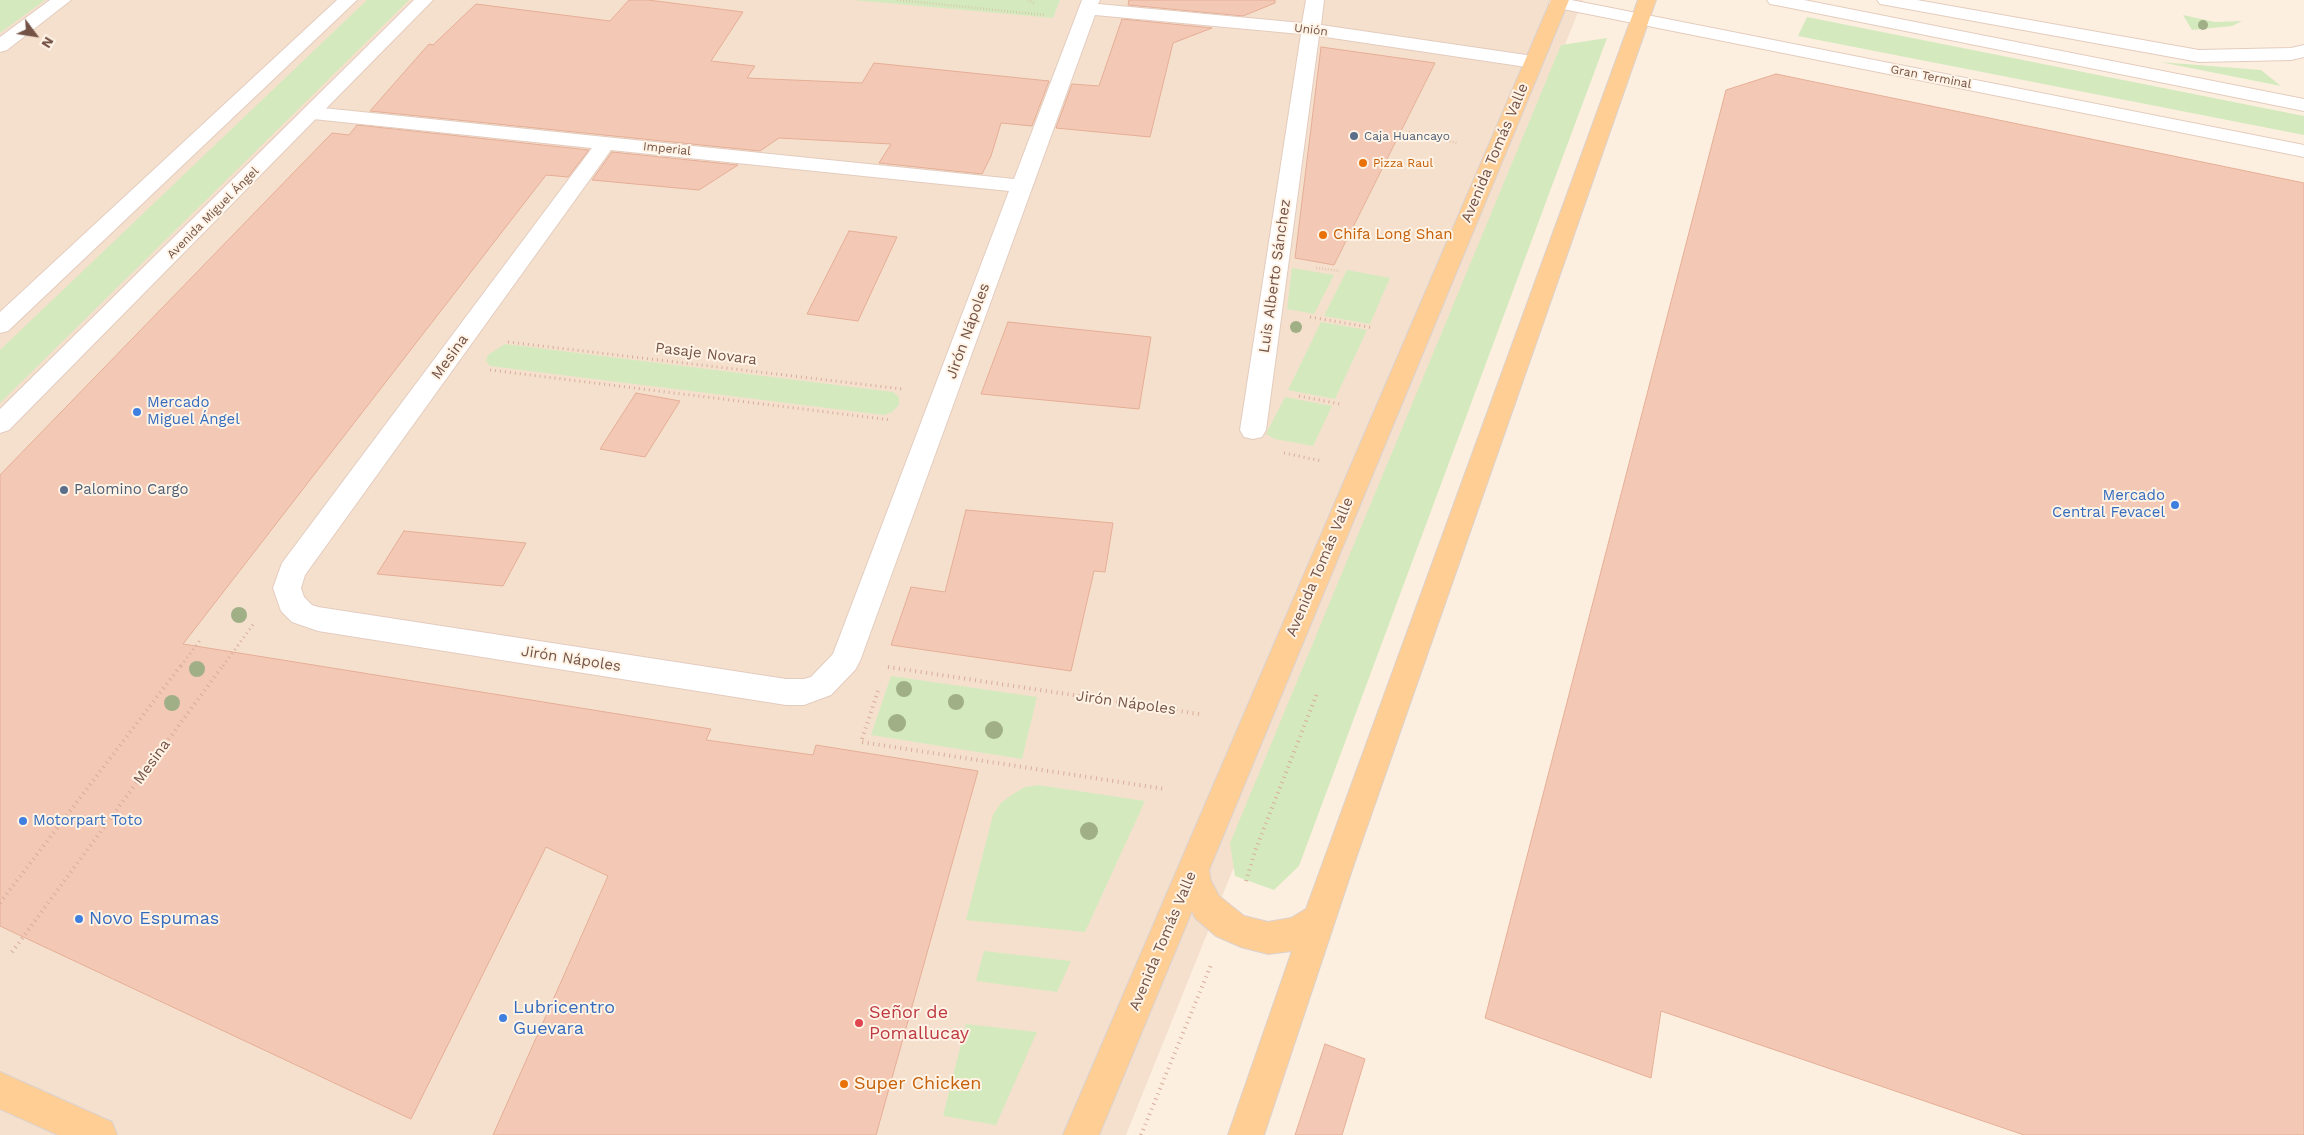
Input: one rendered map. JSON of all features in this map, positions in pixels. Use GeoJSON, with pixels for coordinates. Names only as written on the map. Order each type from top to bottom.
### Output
{"type":"FeatureCollection","features":[{"type":"Feature","properties":{"kind":"main road","name":"Avenida Tomás Valle"},"geometry":{"type":"LineString","coordinates":[[1081,1135],[1559,2]]}},
{"type":"Feature","properties":{"kind":"main road"},"geometry":{"type":"LineString","coordinates":[[1246,1135],[1319,920],[1644,10]]}},
{"type":"Feature","properties":{"kind":"main road"},"geometry":{"type":"LineString","coordinates":[[1193,870],[1195,883],[1208,907],[1228,925],[1240,931],[1268,938],[1296,934],[1319,920]]}},
{"type":"Feature","properties":{"kind":"main road"},"geometry":{"type":"LineString","coordinates":[[0,1090],[99,1135]]}},
{"type":"Feature","properties":{"kind":"street"},"geometry":{"type":"LineString","coordinates":[[0,46],[62,0]]}},
{"type":"Feature","properties":{"kind":"street"},"geometry":{"type":"LineString","coordinates":[[0,326],[348,0]]}},
{"type":"Feature","properties":{"kind":"street","name":"Avenida Miguel Ángel"},"geometry":{"type":"LineString","coordinates":[[0,424],[424,0]]}},
{"type":"Feature","properties":{"kind":"street","name":"Luis Alberto Sánchez"},"geometry":{"type":"LineString","coordinates":[[1253,430],[1315,0]]}},
{"type":"Feature","properties":{"kind":"street"},"geometry":{"type":"LineString","coordinates":[[1776,0],[2304,105]]}},
{"type":"Feature","properties":{"kind":"street"},"geometry":{"type":"LineString","coordinates":[[1886,0],[2199,56],[2291,54],[2304,51]]}},
{"type":"Feature","properties":{"kind":"street","name":"Gran Terminal"},"geometry":{"type":"LineString","coordinates":[[1559,2],[1644,10],[2304,151]]}},
{"type":"Feature","properties":{"kind":"street","name":"Unión"},"geometry":{"type":"LineString","coordinates":[[1087,9],[1310,29],[1533,62]]}},
{"type":"Feature","properties":{"kind":"street","name":"Jirón Nápoles"},"geometry":{"type":"LineString","coordinates":[[291,603],[302,614],[318,620],[786,692],[804,692],[821,686],[845,661],[1087,9]]}},
{"type":"Feature","properties":{"kind":"street","name":"Imperial"},"geometry":{"type":"LineString","coordinates":[[313,113],[1022,186]]}},
{"type":"Feature","properties":{"kind":"street","name":"Mesina"},"geometry":{"type":"LineString","coordinates":[[291,603],[287,588],[292,571],[606,143]]}},
{"type":"Feature","properties":{"kind":"path"},"geometry":{"type":"LineString","coordinates":[[897,0],[1087,9]]}},
{"type":"Feature","properties":{"kind":"path"},"geometry":{"type":"LineString","coordinates":[[1028,0],[1034,3]]}},
{"type":"Feature","properties":{"kind":"path"},"geometry":{"type":"LineString","coordinates":[[1409,132],[1457,143]]}},
{"type":"Feature","properties":{"kind":"path"},"geometry":{"type":"LineString","coordinates":[[1309,316],[1374,328]]}},
{"type":"Feature","properties":{"kind":"path","name":"Pasaje Novara"},"geometry":{"type":"LineString","coordinates":[[465,336],[944,395]]}},
{"type":"Feature","properties":{"kind":"path"},"geometry":{"type":"LineString","coordinates":[[445,364],[934,425]]}},
{"type":"Feature","properties":{"kind":"path"},"geometry":{"type":"LineString","coordinates":[[1291,394],[1340,404]]}},
{"type":"Feature","properties":{"kind":"path"},"geometry":{"type":"LineString","coordinates":[[1253,430],[1256,443],[1269,450],[1362,469]]}},
{"type":"Feature","properties":{"kind":"path","name":"Mesina"},"geometry":{"type":"LineString","coordinates":[[12,952],[292,571]]}},
{"type":"Feature","properties":{"kind":"path"},"geometry":{"type":"LineString","coordinates":[[0,903],[201,639]]}},
{"type":"Feature","properties":{"kind":"path","name":"Jirón Nápoles"},"geometry":{"type":"LineString","coordinates":[[845,661],[1199,714]]}},
{"type":"Feature","properties":{"kind":"path"},"geometry":{"type":"LineString","coordinates":[[886,667],[861,742],[1166,789]]}},
{"type":"Feature","properties":{"kind":"path"},"geometry":{"type":"LineString","coordinates":[[1141,1135],[1207,974]]}},
{"type":"Feature","properties":{"kind":"shaded area"},"geometry":{"type":"Polygon","coordinates":[[[0,0],[1583,0],[1126,1135],[0,1135],[0,0]]]}},
{"type":"Feature","properties":{"kind":"green space"},"geometry":{"type":"Polygon","coordinates":[[[0,0],[45,0],[0,33],[0,0]]]}},
{"type":"Feature","properties":{"kind":"green space"},"geometry":{"type":"Polygon","coordinates":[[[367,0],[409,0],[0,403],[0,350],[367,0]]]}},
{"type":"Feature","properties":{"kind":"green space"},"geometry":{"type":"Polygon","coordinates":[[[853,0],[1060,0],[1053,18],[853,0]]]}},
{"type":"Feature","properties":{"kind":"green space"},"geometry":{"type":"Polygon","coordinates":[[[2183,15],[2215,22],[2242,21],[2232,26],[2192,30],[2183,15]]]}},
{"type":"Feature","properties":{"kind":"green space"},"geometry":{"type":"Polygon","coordinates":[[[1807,17],[2304,116],[2304,135],[1798,36],[1807,17]]]}},
{"type":"Feature","properties":{"kind":"green space"},"geometry":{"type":"Polygon","coordinates":[[[1607,38],[1299,866],[1274,890],[1235,876],[1230,843],[1561,45],[1607,38]]]}},
{"type":"Feature","properties":{"kind":"green space"},"geometry":{"type":"Polygon","coordinates":[[[2160,62],[2261,70],[2281,86],[2160,62]]]}},
{"type":"Feature","properties":{"kind":"green space"},"geometry":{"type":"Polygon","coordinates":[[[1292,268],[1334,275],[1314,314],[1287,309],[1292,268]]]}},
{"type":"Feature","properties":{"kind":"green space"},"geometry":{"type":"Polygon","coordinates":[[[1347,270],[1390,278],[1370,324],[1324,316],[1347,270]]]}},
{"type":"Feature","properties":{"kind":"green space"},"geometry":{"type":"Polygon","coordinates":[[[1321,322],[1367,330],[1335,399],[1288,390],[1321,322]]]}},
{"type":"Feature","properties":{"kind":"green space"},"geometry":{"type":"Polygon","coordinates":[[[505,344],[893,392],[899,397],[899,405],[892,412],[884,415],[490,366],[486,361],[488,355],[505,344]]]}},
{"type":"Feature","properties":{"kind":"green space"},"geometry":{"type":"Polygon","coordinates":[[[1285,397],[1332,406],[1313,446],[1275,439],[1266,434],[1285,397]]]}},
{"type":"Feature","properties":{"kind":"green space"},"geometry":{"type":"Polygon","coordinates":[[[891,676],[1037,697],[1022,759],[871,735],[891,676]]]}},
{"type":"Feature","properties":{"kind":"green space"},"geometry":{"type":"Polygon","coordinates":[[[1038,785],[1145,801],[1085,932],[966,920],[993,815],[1001,803],[1013,794],[1025,787],[1038,785]]]}},
{"type":"Feature","properties":{"kind":"green space"},"geometry":{"type":"Polygon","coordinates":[[[984,951],[1071,961],[1057,992],[976,981],[984,951]]]}},
{"type":"Feature","properties":{"kind":"green space"},"geometry":{"type":"Polygon","coordinates":[[[966,1024],[1037,1032],[996,1125],[943,1116],[966,1024]]]}},
{"type":"Feature","properties":{"kind":"building"},"geometry":{"type":"Polygon","coordinates":[[[629,0],[648,0],[743,12],[711,61],[755,66],[747,78],[862,83],[874,63],[1049,81],[1032,126],[1001,123],[991,156],[982,174],[879,163],[891,144],[779,138],[760,151],[370,111],[429,44],[433,45],[476,4],[610,21],[629,0]]]}},
{"type":"Feature","properties":{"kind":"building"},"geometry":{"type":"Polygon","coordinates":[[[1129,0],[1275,0],[1275,3],[1243,16],[1128,5],[1129,0]]]}},
{"type":"Feature","properties":{"kind":"building"},"geometry":{"type":"Polygon","coordinates":[[[1122,19],[1212,28],[1173,43],[1150,137],[1056,128],[1072,84],[1099,86],[1122,19]]]}},
{"type":"Feature","properties":{"kind":"building"},"geometry":{"type":"Polygon","coordinates":[[[1321,47],[1435,63],[1334,265],[1295,258],[1321,47]]]}},
{"type":"Feature","properties":{"kind":"building"},"geometry":{"type":"Polygon","coordinates":[[[1776,74],[2304,183],[2304,1135],[2024,1135],[1661,1011],[1651,1078],[1485,1018],[1726,90],[1776,74]]]}},
{"type":"Feature","properties":{"kind":"building"},"geometry":{"type":"Polygon","coordinates":[[[357,125],[589,150],[568,177],[546,175],[183,644],[711,729],[706,740],[813,755],[816,745],[978,771],[876,1135],[493,1135],[608,876],[546,847],[411,1119],[0,926],[0,475],[332,133],[349,135],[357,125]]]}},
{"type":"Feature","properties":{"kind":"building"},"geometry":{"type":"Polygon","coordinates":[[[612,152],[738,165],[699,190],[592,180],[612,152]]]}},
{"type":"Feature","properties":{"kind":"building"},"geometry":{"type":"Polygon","coordinates":[[[849,231],[897,237],[858,321],[807,314],[849,231]]]}},
{"type":"Feature","properties":{"kind":"building"},"geometry":{"type":"Polygon","coordinates":[[[1008,322],[1151,337],[1139,409],[981,394],[1008,322]]]}},
{"type":"Feature","properties":{"kind":"building"},"geometry":{"type":"Polygon","coordinates":[[[636,393],[680,401],[645,457],[600,449],[636,393]]]}},
{"type":"Feature","properties":{"kind":"building"},"geometry":{"type":"Polygon","coordinates":[[[966,510],[1113,523],[1105,572],[1094,571],[1071,671],[891,645],[911,587],[945,592],[966,510]]]}},
{"type":"Feature","properties":{"kind":"building"},"geometry":{"type":"Polygon","coordinates":[[[404,531],[526,543],[503,586],[377,574],[404,531]]]}},
{"type":"Feature","properties":{"kind":"building"},"geometry":{"type":"Polygon","coordinates":[[[1325,1044],[1365,1059],[1342,1135],[1295,1135],[1325,1044]]]}},
{"type":"Feature","properties":{"kind":"place","name":"Caja Huancayo"},"geometry":{"type":"Point","coordinates":[1354,136]}},
{"type":"Feature","properties":{"kind":"place","name":"Pizza Raul"},"geometry":{"type":"Point","coordinates":[1363,163]}},
{"type":"Feature","properties":{"kind":"place","name":"Chifa Long Shan"},"geometry":{"type":"Point","coordinates":[1323,235]}},
{"type":"Feature","properties":{"kind":"place","name":"Mercado Miguel Ángel"},"geometry":{"type":"Point","coordinates":[137,412]}},
{"type":"Feature","properties":{"kind":"place","name":"Palomino Cargo"},"geometry":{"type":"Point","coordinates":[64,490]}},
{"type":"Feature","properties":{"kind":"place","name":"Mercado Central Fevacel"},"geometry":{"type":"Point","coordinates":[2175,505]}},
{"type":"Feature","properties":{"kind":"place","name":"Motorpart Toto"},"geometry":{"type":"Point","coordinates":[23,821]}},
{"type":"Feature","properties":{"kind":"place","name":"Novo Espumas"},"geometry":{"type":"Point","coordinates":[79,919]}},
{"type":"Feature","properties":{"kind":"place","name":"Lubricentro Guevara"},"geometry":{"type":"Point","coordinates":[503,1018]}},
{"type":"Feature","properties":{"kind":"place","name":"Señor de Pomallucay"},"geometry":{"type":"Point","coordinates":[859,1023]}},
{"type":"Feature","properties":{"kind":"place","name":"Super Chicken"},"geometry":{"type":"Point","coordinates":[844,1084]}}]}
